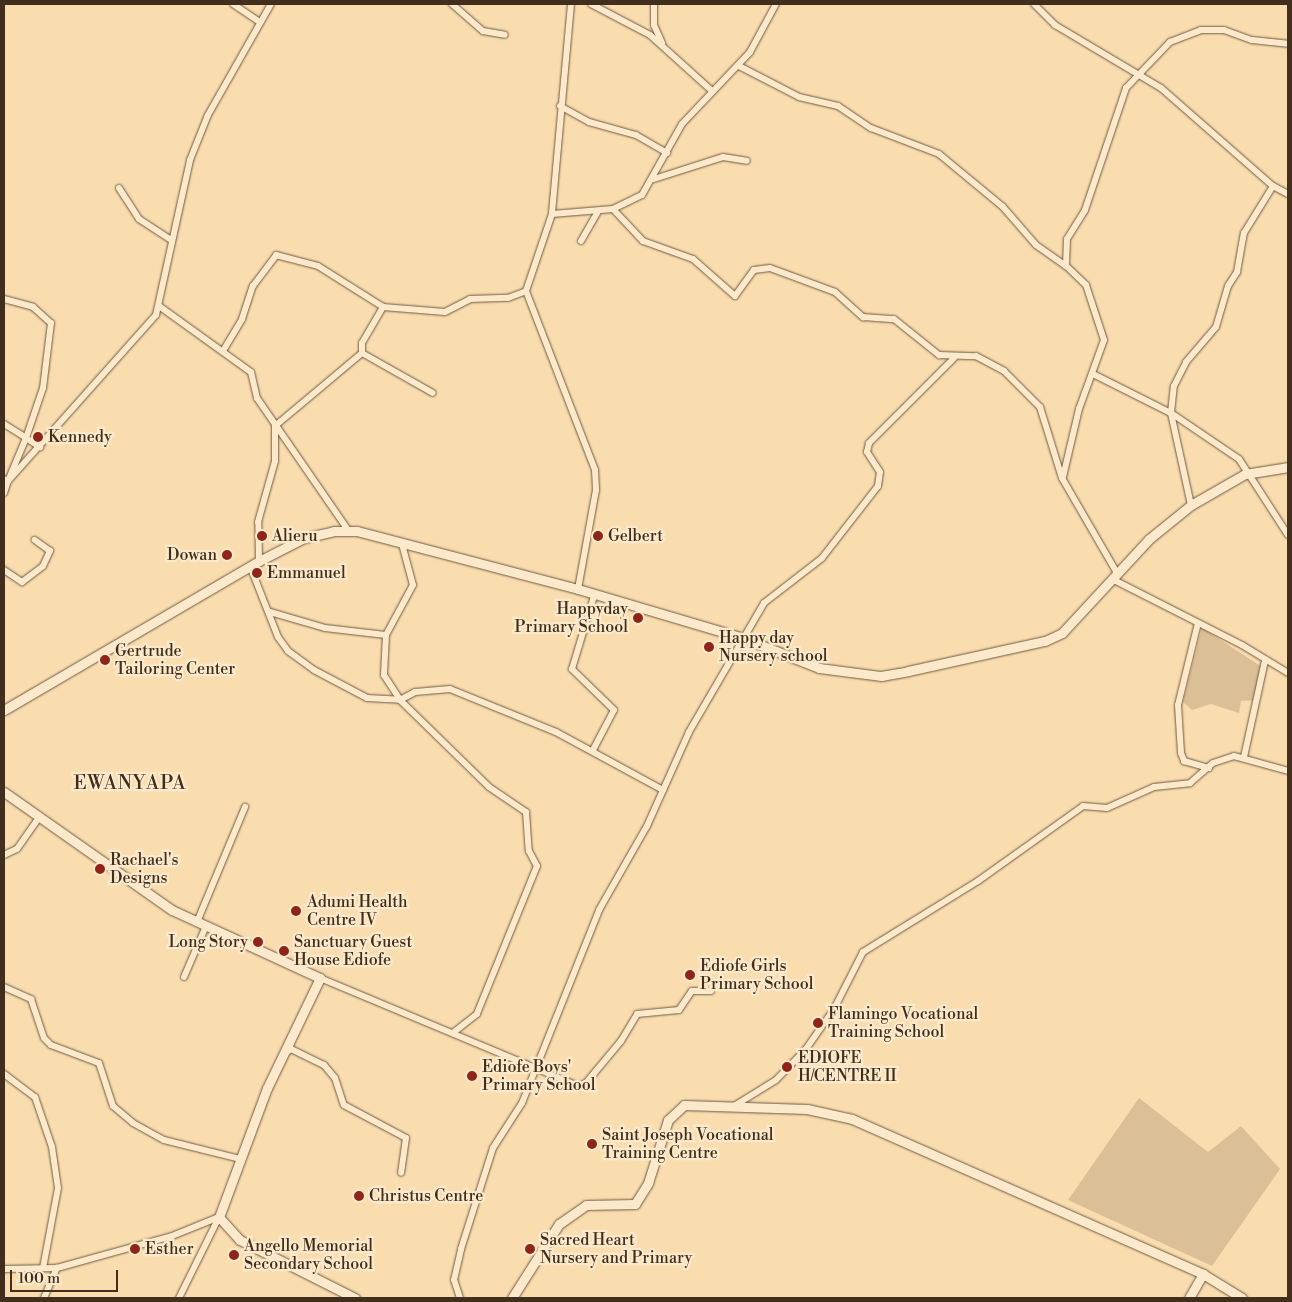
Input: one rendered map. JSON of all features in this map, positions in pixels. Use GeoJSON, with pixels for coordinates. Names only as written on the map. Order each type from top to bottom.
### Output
{"type":"FeatureCollection","features":[{"type":"Feature","properties":{"kind":"street"},"geometry":{"type":"LineString","coordinates":[[233,4],[258,21]]}},
{"type":"Feature","properties":{"kind":"street"},"geometry":{"type":"LineString","coordinates":[[6,480],[40,447],[151,321],[159,306],[170,239],[183,180],[208,115],[258,21],[271,4]]}},
{"type":"Feature","properties":{"kind":"street"},"geometry":{"type":"LineString","coordinates":[[452,4],[483,30],[505,34]]}},
{"type":"Feature","properties":{"kind":"street"},"geometry":{"type":"LineString","coordinates":[[571,4],[560,106],[552,214],[526,291],[595,470],[596,490],[578,588]]}},
{"type":"Feature","properties":{"kind":"street"},"geometry":{"type":"LineString","coordinates":[[591,4],[662,44],[712,90]]}},
{"type":"Feature","properties":{"kind":"street"},"geometry":{"type":"LineString","coordinates":[[654,4],[654,25],[662,44]]}},
{"type":"Feature","properties":{"kind":"street"},"geometry":{"type":"LineString","coordinates":[[552,214],[598,211],[614,208],[636,200],[654,179],[682,124],[712,90],[739,66],[762,35],[776,4]]}},
{"type":"Feature","properties":{"kind":"street"},"geometry":{"type":"LineString","coordinates":[[1034,4],[1055,25],[1136,73],[1173,98],[1273,186],[1288,194]]}},
{"type":"Feature","properties":{"kind":"street"},"geometry":{"type":"LineString","coordinates":[[1066,266],[1067,238],[1085,210],[1122,98],[1136,73],[1170,42],[1201,30],[1224,30],[1252,40],[1288,44]]}},
{"type":"Feature","properties":{"kind":"street"},"geometry":{"type":"LineString","coordinates":[[739,66],[799,97],[850,111],[871,128],[946,158],[1004,207],[1036,244],[1066,266],[1086,285],[1103,333],[1093,374],[1062,478]]}},
{"type":"Feature","properties":{"kind":"street"},"geometry":{"type":"LineString","coordinates":[[560,106],[589,122],[636,135],[667,153]]}},
{"type":"Feature","properties":{"kind":"street"},"geometry":{"type":"LineString","coordinates":[[654,179],[723,157],[747,161]]}},
{"type":"Feature","properties":{"kind":"street"},"geometry":{"type":"LineString","coordinates":[[1191,505],[1171,413],[1177,378],[1216,327],[1228,286],[1237,272],[1244,233],[1273,186]]}},
{"type":"Feature","properties":{"kind":"street"},"geometry":{"type":"LineString","coordinates":[[119,188],[139,219],[170,239]]}},
{"type":"Feature","properties":{"kind":"street"},"geometry":{"type":"LineString","coordinates":[[614,208],[643,242],[693,259],[735,296],[754,270],[770,268],[834,292],[863,317],[894,319],[928,350],[954,358],[976,356],[988,361],[1030,394],[1040,406],[1062,478],[1115,576],[1288,674]]}},
{"type":"Feature","properties":{"kind":"street"},"geometry":{"type":"LineString","coordinates":[[581,242],[598,211]]}},
{"type":"Feature","properties":{"kind":"street"},"geometry":{"type":"LineString","coordinates":[[222,351],[242,319],[253,286],[276,255],[318,266],[383,307],[445,312],[470,299],[508,298],[526,291]]}},
{"type":"Feature","properties":{"kind":"street"},"geometry":{"type":"LineString","coordinates":[[4,299],[33,307],[51,323],[43,388],[26,438],[6,480],[4,493]]}},
{"type":"Feature","properties":{"kind":"street"},"geometry":{"type":"LineString","coordinates":[[159,306],[251,372],[257,398],[348,530]]}},
{"type":"Feature","properties":{"kind":"street"},"geometry":{"type":"LineString","coordinates":[[362,353],[362,344],[383,307]]}},
{"type":"Feature","properties":{"kind":"street"},"geometry":{"type":"LineString","coordinates":[[362,353],[433,392]]}},
{"type":"Feature","properties":{"kind":"street"},"geometry":{"type":"LineString","coordinates":[[275,426],[362,353]]}},
{"type":"Feature","properties":{"kind":"street"},"geometry":{"type":"LineString","coordinates":[[460,1298],[454,1280],[482,1178],[493,1148],[537,1070],[600,910],[622,875],[689,732],[743,638],[772,594],[822,558],[878,486],[880,472],[867,452],[868,443],[954,358]]}},
{"type":"Feature","properties":{"kind":"street"},"geometry":{"type":"LineString","coordinates":[[1093,374],[1171,413],[1239,459],[1245,474],[1288,534]]}},
{"type":"Feature","properties":{"kind":"street"},"geometry":{"type":"LineString","coordinates":[[4,424],[40,447]]}},
{"type":"Feature","properties":{"kind":"street"},"geometry":{"type":"LineString","coordinates":[[258,561],[258,522],[275,461],[275,426]]}},
{"type":"Feature","properties":{"kind":"street"},"geometry":{"type":"LineString","coordinates":[[4,710],[258,561],[304,538],[348,530],[578,588],[743,638],[819,668],[881,676],[1045,641],[1062,633],[1115,576],[1191,505],[1245,474],[1288,467]]}},
{"type":"Feature","properties":{"kind":"street"},"geometry":{"type":"LineString","coordinates":[[4,570],[22,582],[43,566],[50,551],[35,540]]}},
{"type":"Feature","properties":{"kind":"street"},"geometry":{"type":"LineString","coordinates":[[402,544],[414,586],[386,635],[384,675],[400,700],[493,790],[526,812],[529,851],[537,866],[477,1014],[454,1033]]}},
{"type":"Feature","properties":{"kind":"street"},"geometry":{"type":"LineString","coordinates":[[250,566],[288,651],[314,670],[368,698],[400,700],[415,692],[450,689],[593,750],[663,790]]}},
{"type":"Feature","properties":{"kind":"street"},"geometry":{"type":"LineString","coordinates":[[593,750],[614,710],[572,669],[594,593]]}},
{"type":"Feature","properties":{"kind":"street"},"geometry":{"type":"LineString","coordinates":[[270,612],[335,630],[386,635]]}},
{"type":"Feature","properties":{"kind":"street"},"geometry":{"type":"LineString","coordinates":[[1198,623],[1178,705],[1181,753],[1184,761],[1209,768]]}},
{"type":"Feature","properties":{"kind":"street"},"geometry":{"type":"LineString","coordinates":[[1244,757],[1266,661]]}},
{"type":"Feature","properties":{"kind":"street"},"geometry":{"type":"LineString","coordinates":[[734,1106],[776,1080],[799,1057],[834,1009],[853,964],[876,942],[978,881],[1083,806],[1107,808],[1154,787],[1190,783],[1225,758],[1244,757],[1288,771]]}},
{"type":"Feature","properties":{"kind":"street"},"geometry":{"type":"LineString","coordinates":[[4,792],[159,902],[196,922],[320,978],[454,1033],[537,1070],[582,1086],[621,1042],[637,1014],[679,1010],[692,991],[711,991]]}},
{"type":"Feature","properties":{"kind":"street"},"geometry":{"type":"LineString","coordinates":[[196,922],[245,807]]}},
{"type":"Feature","properties":{"kind":"street"},"geometry":{"type":"LineString","coordinates":[[4,855],[17,849],[40,816]]}},
{"type":"Feature","properties":{"kind":"street"},"geometry":{"type":"LineString","coordinates":[[184,977],[206,926]]}},
{"type":"Feature","properties":{"kind":"street"},"geometry":{"type":"LineString","coordinates":[[179,1298],[219,1217],[281,1057],[320,978]]}},
{"type":"Feature","properties":{"kind":"street"},"geometry":{"type":"LineString","coordinates":[[4,987],[32,999],[44,1038],[52,1045],[99,1063],[113,1106],[133,1123],[164,1140],[240,1159]]}},
{"type":"Feature","properties":{"kind":"street"},"geometry":{"type":"LineString","coordinates":[[281,1057],[290,1049],[324,1064],[335,1078],[344,1105],[406,1138],[400,1173]]}},
{"type":"Feature","properties":{"kind":"street"},"geometry":{"type":"LineString","coordinates":[[4,1074],[34,1097],[52,1147],[58,1188],[43,1268]]}},
{"type":"Feature","properties":{"kind":"street"},"geometry":{"type":"LineString","coordinates":[[512,1298],[559,1224],[586,1205],[624,1208],[639,1200],[674,1109],[684,1105],[807,1109],[852,1119],[1203,1274],[1242,1298]]}},
{"type":"Feature","properties":{"kind":"street"},"geometry":{"type":"LineString","coordinates":[[4,1269],[58,1268],[172,1236],[219,1217]]}},
{"type":"Feature","properties":{"kind":"street"},"geometry":{"type":"LineString","coordinates":[[219,1217],[240,1240],[355,1298]]}},
{"type":"Feature","properties":{"kind":"street"},"geometry":{"type":"LineString","coordinates":[[44,1298],[58,1268]]}},
{"type":"Feature","properties":{"kind":"street"},"geometry":{"type":"LineString","coordinates":[[1189,1298],[1203,1274]]}},
{"type":"Feature","properties":{"kind":"shaded area"},"geometry":{"type":"Polygon","coordinates":[[[1202,628],[1262,667],[1256,700],[1241,701],[1239,713],[1211,704],[1192,710],[1183,702],[1202,628]]]}},
{"type":"Feature","properties":{"kind":"shaded area"},"geometry":{"type":"Polygon","coordinates":[[[1139,1098],[1208,1152],[1241,1126],[1280,1169],[1212,1266],[1068,1200],[1139,1098]]]}},
{"type":"Feature","properties":{"kind":"place","name":"Kennedy"},"geometry":{"type":"Point","coordinates":[38,437]}},
{"type":"Feature","properties":{"kind":"place","name":"Alieru"},"geometry":{"type":"Point","coordinates":[262,536]}},
{"type":"Feature","properties":{"kind":"place","name":"Gelbert"},"geometry":{"type":"Point","coordinates":[598,536]}},
{"type":"Feature","properties":{"kind":"place","name":"Dowan"},"geometry":{"type":"Point","coordinates":[227,555]}},
{"type":"Feature","properties":{"kind":"place","name":"Emmanuel"},"geometry":{"type":"Point","coordinates":[257,573]}},
{"type":"Feature","properties":{"kind":"place","name":"Happyday Primary School"},"geometry":{"type":"Point","coordinates":[638,618]}},
{"type":"Feature","properties":{"kind":"place","name":"Happy day Nursery school"},"geometry":{"type":"Point","coordinates":[709,647]}},
{"type":"Feature","properties":{"kind":"place","name":"Gertrude Tailoring Center"},"geometry":{"type":"Point","coordinates":[105,660]}},
{"type":"Feature","properties":{"kind":"place","name":"Rachael's Designs"},"geometry":{"type":"Point","coordinates":[100,869]}},
{"type":"Feature","properties":{"kind":"place","name":"Adumi Health Centre IV"},"geometry":{"type":"Point","coordinates":[296,911]}},
{"type":"Feature","properties":{"kind":"place","name":"Long Story"},"geometry":{"type":"Point","coordinates":[258,942]}},
{"type":"Feature","properties":{"kind":"place","name":"Sanctuary Guest House Ediofe"},"geometry":{"type":"Point","coordinates":[284,951]}},
{"type":"Feature","properties":{"kind":"place","name":"Ediofe Girls Primary School"},"geometry":{"type":"Point","coordinates":[690,975]}},
{"type":"Feature","properties":{"kind":"place","name":"Flamingo Vocational Training School"},"geometry":{"type":"Point","coordinates":[818,1023]}},
{"type":"Feature","properties":{"kind":"place","name":"EDIOFE H/CENTRE II"},"geometry":{"type":"Point","coordinates":[787,1067]}},
{"type":"Feature","properties":{"kind":"place","name":"Ediofe Boys' Primary School"},"geometry":{"type":"Point","coordinates":[472,1076]}},
{"type":"Feature","properties":{"kind":"place","name":"Saint Joseph Vocational Training Centre"},"geometry":{"type":"Point","coordinates":[592,1144]}},
{"type":"Feature","properties":{"kind":"place","name":"Christus Centre"},"geometry":{"type":"Point","coordinates":[359,1196]}},
{"type":"Feature","properties":{"kind":"place","name":"Esther"},"geometry":{"type":"Point","coordinates":[135,1249]}},
{"type":"Feature","properties":{"kind":"place","name":"Sacred Heart Nursery and Primary"},"geometry":{"type":"Point","coordinates":[530,1249]}},
{"type":"Feature","properties":{"kind":"place","name":"Angello Memorial Secondary School"},"geometry":{"type":"Point","coordinates":[234,1255]}},
{"type":"Feature","properties":{"kind":"district","name":"EWANYAPA"},"geometry":{"type":"Point","coordinates":[130,784]}}]}
